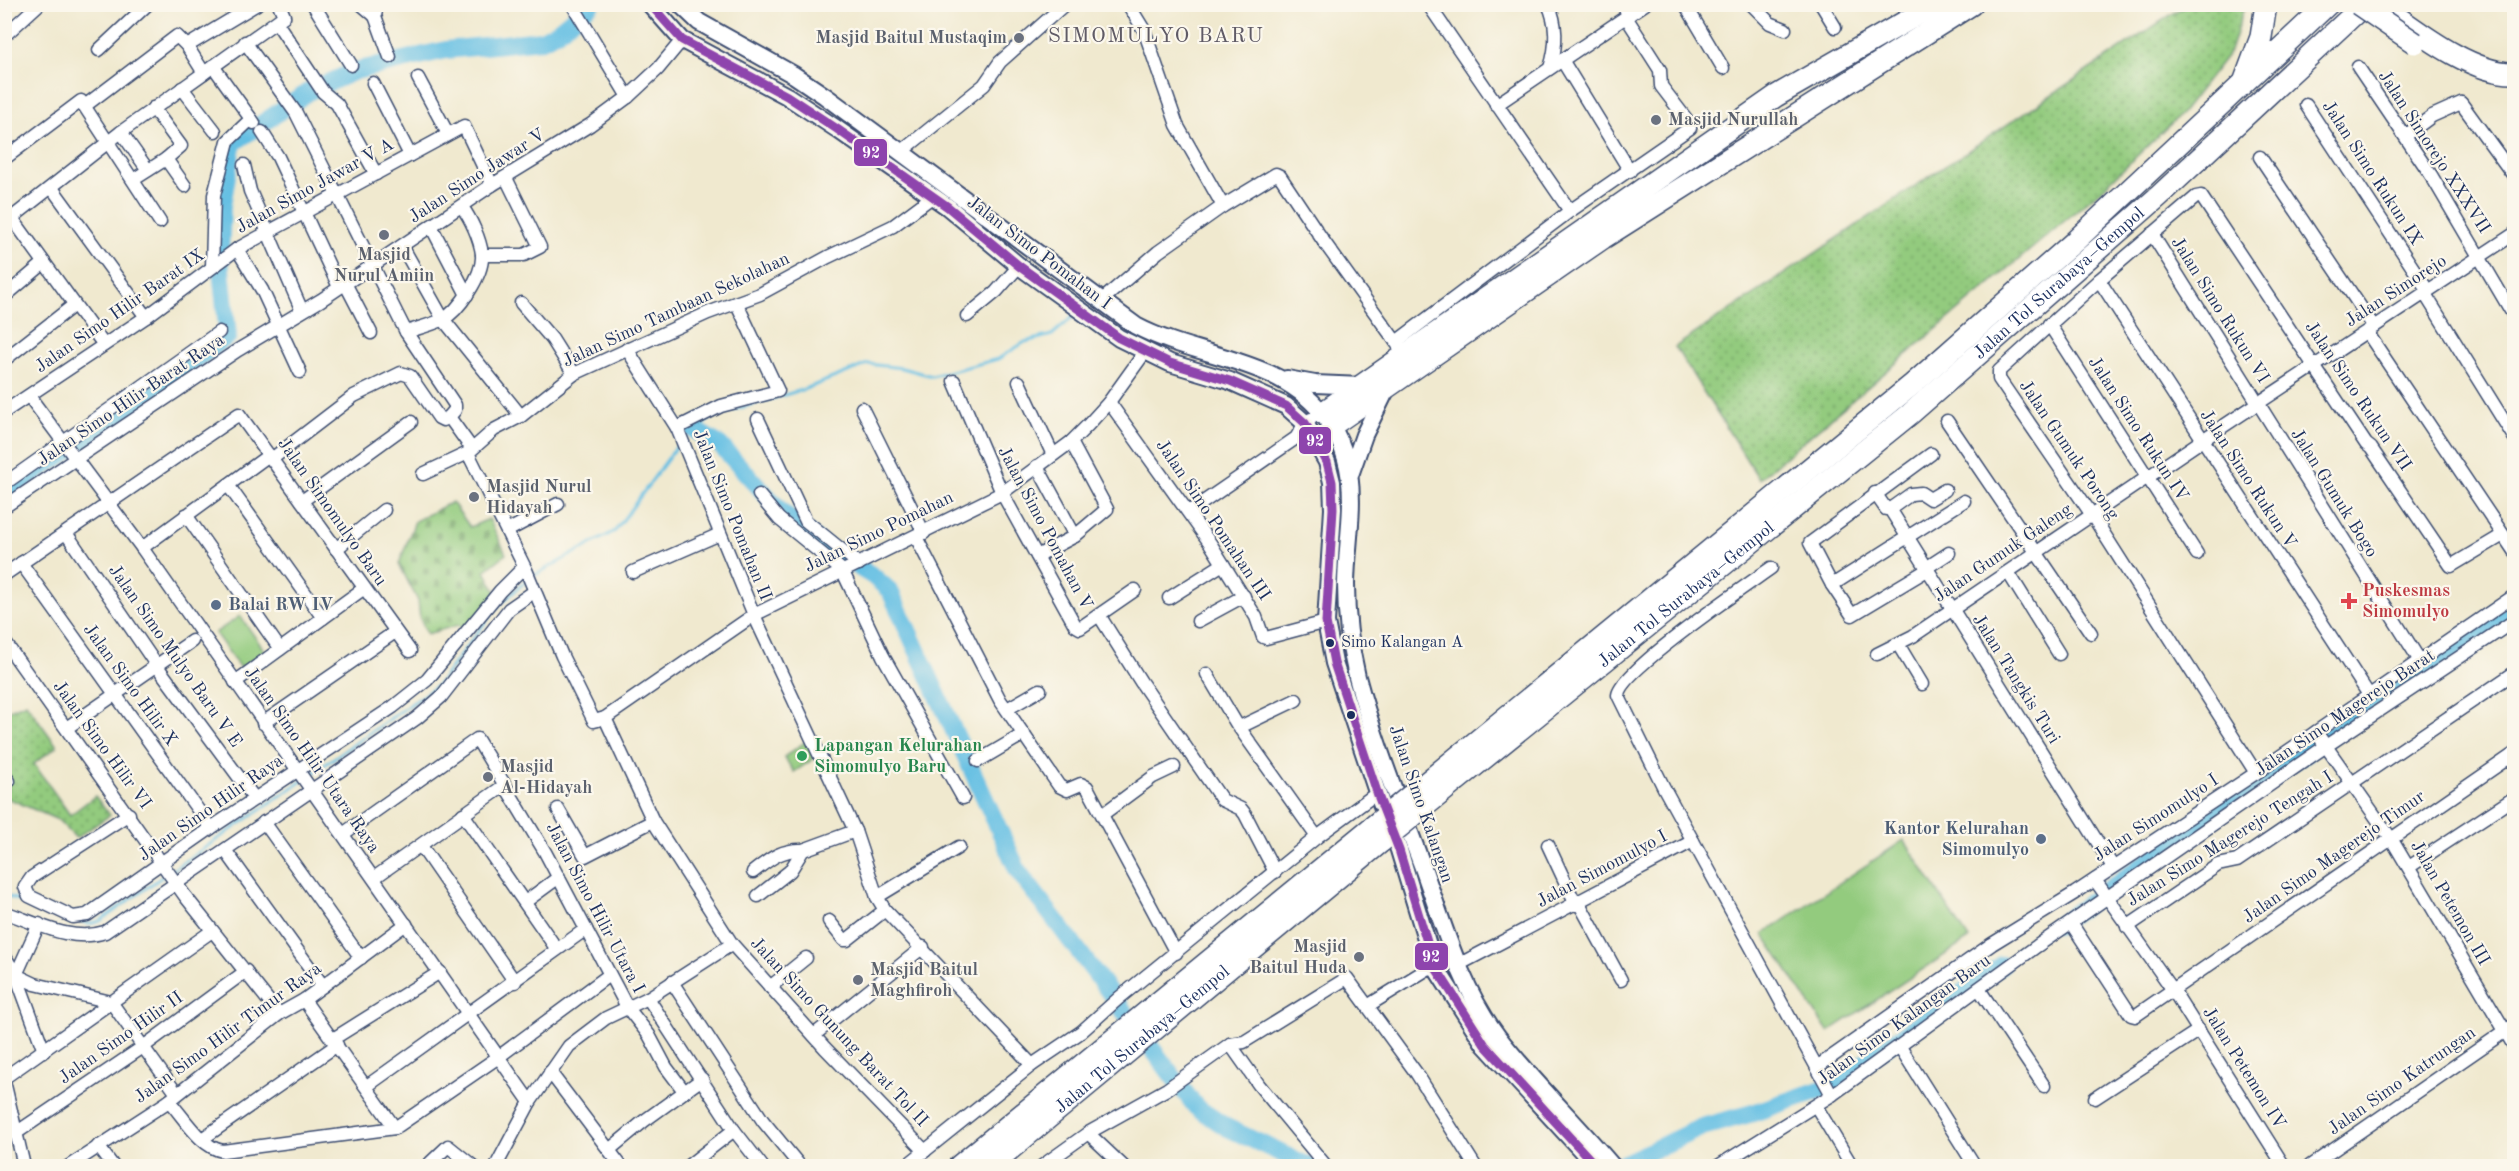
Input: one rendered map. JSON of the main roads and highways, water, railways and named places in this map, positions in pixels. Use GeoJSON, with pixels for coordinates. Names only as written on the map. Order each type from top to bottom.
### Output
{"type":"FeatureCollection","features":[{"type":"Feature","properties":{"kind":"highway"},"geometry":{"type":"LineString","coordinates":[[1598,231],[1776,96],[1936,4]]}},
{"type":"Feature","properties":{"kind":"highway"},"geometry":{"type":"LineString","coordinates":[[1313,427],[1362,386],[1405,356],[1598,231],[1972,4]]}},
{"type":"Feature","properties":{"kind":"highway"},"geometry":{"type":"LineString","coordinates":[[2244,83],[2261,37],[2266,4]]}},
{"type":"Feature","properties":{"kind":"highway","name":"Jalan Tol Surabaya–Gempol"},"geometry":{"type":"LineString","coordinates":[[1421,799],[1913,384],[2074,242],[2328,4]]}},
{"type":"Feature","properties":{"kind":"highway"},"geometry":{"type":"LineString","coordinates":[[2358,4],[2417,37],[2475,63],[2506,73],[2514,73]]}},
{"type":"Feature","properties":{"kind":"highway","name":"Jalan Tol Surabaya–Gempol"},"geometry":{"type":"LineString","coordinates":[[960,1167],[1138,1032],[1376,834],[1910,414],[2159,196],[2365,4]]}},
{"type":"Feature","properties":{"kind":"highway"},"geometry":{"type":"LineString","coordinates":[[2379,4],[2450,64],[2476,76],[2514,84]]}},
{"type":"Feature","properties":{"kind":"highway"},"geometry":{"type":"LineString","coordinates":[[1313,427],[1386,390],[1405,356]]}},
{"type":"Feature","properties":{"kind":"highway","name":"Jalan Tol Surabaya–Gempol"},"geometry":{"type":"LineString","coordinates":[[990,1167],[1138,1032]]}},
{"type":"Feature","properties":{"kind":"main road","name":"Jalan Simo Pomahan I"},"geometry":{"type":"LineString","coordinates":[[650,4],[682,40],[793,100],[932,197],[1019,266],[1142,356],[1230,381],[1286,406],[1313,427]]}},
{"type":"Feature","properties":{"kind":"main road"},"geometry":{"type":"LineString","coordinates":[[686,7],[699,22],[811,86],[1101,301],[1150,334],[1280,377],[1315,384],[1362,386]]}},
{"type":"Feature","properties":{"kind":"main road"},"geometry":{"type":"LineString","coordinates":[[793,100],[811,86]]}},
{"type":"Feature","properties":{"kind":"main road"},"geometry":{"type":"LineString","coordinates":[[1280,377],[1300,391],[1313,427]]}},
{"type":"Feature","properties":{"kind":"main road"},"geometry":{"type":"LineString","coordinates":[[1351,472],[1364,435],[1386,390]]}},
{"type":"Feature","properties":{"kind":"main road","name":"Jalan Simo Kalangan"},"geometry":{"type":"LineString","coordinates":[[1313,427],[1351,472],[1353,510],[1346,584],[1349,639],[1357,677],[1394,789],[1458,965],[1491,1041]]}},
{"type":"Feature","properties":{"kind":"main road","name":"Jalan Simo Kalangan"},"geometry":{"type":"LineString","coordinates":[[1313,427],[1327,462],[1332,482],[1333,517],[1326,586],[1326,622],[1334,663],[1377,793],[1399,850],[1434,965],[1491,1041],[1605,1165]]}},
{"type":"Feature","properties":{"kind":"waterway"},"geometry":{"type":"LineString","coordinates":[[4,492],[108,425],[228,336],[220,261],[222,206],[232,146],[236,141],[310,91],[355,71],[446,50],[542,40],[557,32],[591,4]]}},
{"type":"Feature","properties":{"kind":"waterway"},"geometry":{"type":"LineString","coordinates":[[684,437],[716,415],[805,389],[868,364],[902,368],[932,376],[998,359],[1025,342],[1052,335],[1076,314]]}},
{"type":"Feature","properties":{"kind":"waterway"},"geometry":{"type":"LineString","coordinates":[[693,429],[720,445],[782,512],[818,542],[873,576],[890,591],[1018,871],[1196,1107],[1226,1127],[1308,1166]]}},
{"type":"Feature","properties":{"kind":"waterway"},"geometry":{"type":"LineString","coordinates":[[533,576],[615,531],[680,442]]}},
{"type":"Feature","properties":{"kind":"waterway"},"geometry":{"type":"LineString","coordinates":[[307,777],[438,685],[495,609],[528,579]]}},
{"type":"Feature","properties":{"kind":"waterway"},"geometry":{"type":"LineString","coordinates":[[2058,925],[2196,827],[2514,611]]}},
{"type":"Feature","properties":{"kind":"waterway"},"geometry":{"type":"LineString","coordinates":[[171,871],[302,781]]}},
{"type":"Feature","properties":{"kind":"waterway"},"geometry":{"type":"LineString","coordinates":[[80,921],[89,924],[100,921],[166,874]]}},
{"type":"Feature","properties":{"kind":"waterway"},"geometry":{"type":"LineString","coordinates":[[4,895],[42,909]]}},
{"type":"Feature","properties":{"kind":"waterway"},"geometry":{"type":"LineString","coordinates":[[1619,1166],[1702,1127],[1753,1113],[1831,1086],[2001,965]]}},
{"type":"Feature","properties":{"kind":"place","name":"Masjid Baitul Mustaqim"},"geometry":{"type":"Point","coordinates":[1019,38]}},
{"type":"Feature","properties":{"kind":"place","name":"Masjid Nurullah"},"geometry":{"type":"Point","coordinates":[1656,120]}},
{"type":"Feature","properties":{"kind":"place","name":"Masjid Nurul Amiin"},"geometry":{"type":"Point","coordinates":[384,235]}},
{"type":"Feature","properties":{"kind":"place","name":"Masjid Nurul Hidayah"},"geometry":{"type":"Point","coordinates":[474,497]}},
{"type":"Feature","properties":{"kind":"place","name":"Puskesmas Simomulyo"},"geometry":{"type":"Point","coordinates":[2349,601]}},
{"type":"Feature","properties":{"kind":"place","name":"Balai RW IV"},"geometry":{"type":"Point","coordinates":[216,605]}},
{"type":"Feature","properties":{"kind":"place","name":"Simo Kalangan A"},"geometry":{"type":"Point","coordinates":[1330,643]}},
{"type":"Feature","properties":{"kind":"place","name":"Lapangan Kelurahan Simomulyo Baru"},"geometry":{"type":"Point","coordinates":[802,756]}},
{"type":"Feature","properties":{"kind":"place","name":"Masjid Al-Hidayah"},"geometry":{"type":"Point","coordinates":[488,777]}},
{"type":"Feature","properties":{"kind":"place","name":"Kantor Kelurahan Simomulyo"},"geometry":{"type":"Point","coordinates":[2041,839]}},
{"type":"Feature","properties":{"kind":"place","name":"Masjid Baitul Huda"},"geometry":{"type":"Point","coordinates":[1359,957]}},
{"type":"Feature","properties":{"kind":"place","name":"Masjid Baitul Maghfiroh"},"geometry":{"type":"Point","coordinates":[858,980]}},
{"type":"Feature","properties":{"kind":"district","name":"SIMOMULYO BARU"},"geometry":{"type":"Point","coordinates":[1156,36]}}]}
